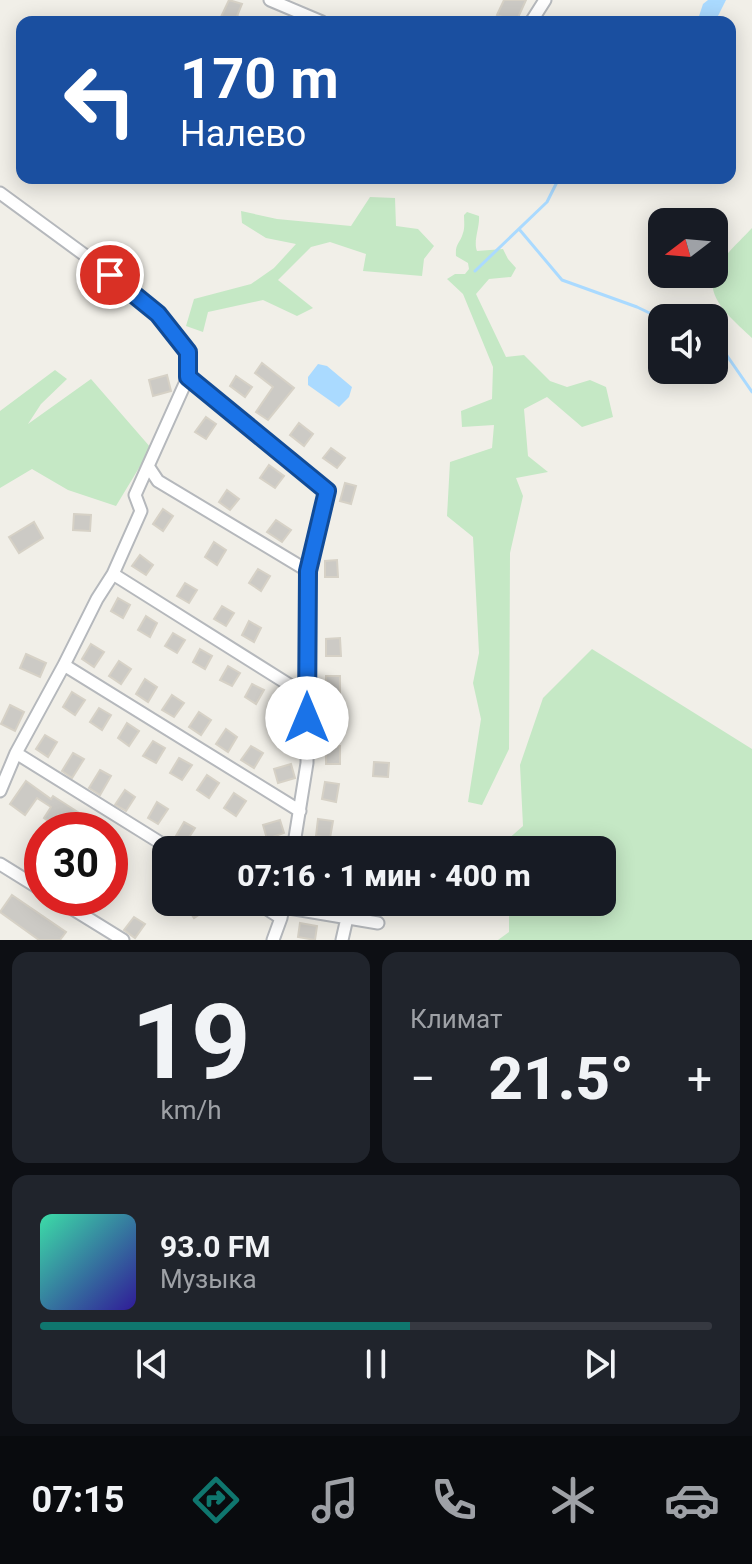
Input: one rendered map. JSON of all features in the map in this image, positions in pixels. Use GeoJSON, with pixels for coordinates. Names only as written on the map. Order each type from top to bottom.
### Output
{"type":"FeatureCollection","features":[{"type":"Feature","properties":{"kind":"street"},"geometry":{"type":"LineString","coordinates":[[270,0],[308,16]]}},
{"type":"Feature","properties":{"kind":"street"},"geometry":{"type":"LineString","coordinates":[[0,193],[158,314],[188,352],[188,377],[135,495],[141,511],[113,574],[16,753],[0,791]]}},
{"type":"Feature","properties":{"kind":"street"},"geometry":{"type":"LineString","coordinates":[[188,377],[327,491],[308,571],[307,763],[296,836]]}},
{"type":"Feature","properties":{"kind":"street"},"geometry":{"type":"LineString","coordinates":[[148,466],[158,481],[308,571]]}},
{"type":"Feature","properties":{"kind":"street"},"geometry":{"type":"LineString","coordinates":[[113,574],[307,696]]}},
{"type":"Feature","properties":{"kind":"street"},"geometry":{"type":"LineString","coordinates":[[64,665],[300,811]]}},
{"type":"Feature","properties":{"kind":"street"},"geometry":{"type":"LineString","coordinates":[[16,753],[152,838]]}},
{"type":"Feature","properties":{"kind":"street"},"geometry":{"type":"LineString","coordinates":[[0,864],[24,879]]}},
{"type":"Feature","properties":{"kind":"street"},"geometry":{"type":"LineString","coordinates":[[84,916],[123,940]]}},
{"type":"Feature","properties":{"kind":"street"},"geometry":{"type":"LineString","coordinates":[[273,940],[281,916]]}},
{"type":"Feature","properties":{"kind":"street"},"geometry":{"type":"LineString","coordinates":[[333,916],[378,923]]}},
{"type":"Feature","properties":{"kind":"street"},"geometry":{"type":"LineString","coordinates":[[342,940],[347,918]]}},
{"type":"Feature","properties":{"kind":"green space"},"geometry":{"type":"Polygon","coordinates":[[[370,197],[395,198],[396,226],[418,229],[434,246],[424,259],[422,276],[363,271],[366,254],[330,242],[311,247],[278,280],[313,308],[297,316],[263,300],[208,312],[203,332],[186,326],[194,299],[251,284],[274,268],[296,244],[266,238],[242,223],[241,211],[277,219],[351,226],[370,197]]]}},
{"type":"Feature","properties":{"kind":"green space"},"geometry":{"type":"Polygon","coordinates":[[[467,212],[479,216],[477,251],[503,249],[516,268],[511,277],[489,279],[476,294],[506,357],[524,355],[550,381],[567,387],[590,380],[606,387],[613,417],[582,427],[547,397],[524,409],[528,456],[548,472],[516,478],[523,496],[510,553],[509,749],[482,805],[468,802],[481,719],[473,683],[479,653],[473,537],[447,516],[450,462],[492,448],[494,425],[462,427],[461,411],[492,399],[493,367],[463,294],[447,279],[455,274],[465,274],[469,269],[468,263],[456,256],[467,212]]]}},
{"type":"Feature","properties":{"kind":"green space"},"geometry":{"type":"Polygon","coordinates":[[[752,228],[752,338],[728,314],[728,304],[720,304],[713,290],[728,288],[728,254],[752,228]]]}},
{"type":"Feature","properties":{"kind":"green space"},"geometry":{"type":"Polygon","coordinates":[[[55,370],[67,379],[41,404],[28,424],[91,379],[151,448],[116,506],[68,490],[32,469],[0,488],[0,411],[55,370]]]}},
{"type":"Feature","properties":{"kind":"green space"},"geometry":{"type":"Polygon","coordinates":[[[592,649],[752,749],[752,940],[498,940],[509,932],[509,916],[616,916],[616,836],[512,836],[523,826],[520,765],[543,698],[592,649]]]}},
{"type":"Feature","properties":{"kind":"water"},"geometry":{"type":"Polygon","coordinates":[[[708,0],[726,0],[718,16],[699,16],[708,0]]]}},
{"type":"Feature","properties":{"kind":"water"},"geometry":{"type":"Polygon","coordinates":[[[318,364],[327,366],[352,387],[349,397],[339,407],[308,385],[308,377],[318,364]]]}},
{"type":"Feature","properties":{"kind":"building"},"geometry":{"type":"Polygon","coordinates":[[[229,0],[242,4],[237,16],[221,16],[229,0]]]}},
{"type":"Feature","properties":{"kind":"building"},"geometry":{"type":"Polygon","coordinates":[[[504,0],[526,0],[519,16],[497,15],[504,0]]]}},
{"type":"Feature","properties":{"kind":"building"},"geometry":{"type":"Polygon","coordinates":[[[262,363],[294,388],[268,420],[256,412],[273,387],[255,373],[262,363]]]}},
{"type":"Feature","properties":{"kind":"building"},"geometry":{"type":"Polygon","coordinates":[[[167,375],[171,391],[153,396],[149,380],[167,375]]]}},
{"type":"Feature","properties":{"kind":"building"},"geometry":{"type":"Polygon","coordinates":[[[236,376],[252,387],[245,397],[230,386],[236,376]]]}},
{"type":"Feature","properties":{"kind":"building"},"geometry":{"type":"Polygon","coordinates":[[[206,417],[216,424],[206,439],[195,432],[206,417]]]}},
{"type":"Feature","properties":{"kind":"building"},"geometry":{"type":"Polygon","coordinates":[[[299,423],[313,434],[304,446],[290,435],[299,423]]]}},
{"type":"Feature","properties":{"kind":"building"},"geometry":{"type":"Polygon","coordinates":[[[331,448],[345,458],[337,468],[323,458],[331,448]]]}},
{"type":"Feature","properties":{"kind":"building"},"geometry":{"type":"Polygon","coordinates":[[[269,465],[284,476],[275,488],[260,478],[269,465]]]}},
{"type":"Feature","properties":{"kind":"building"},"geometry":{"type":"Polygon","coordinates":[[[345,483],[356,486],[351,504],[340,501],[345,483]]]}},
{"type":"Feature","properties":{"kind":"building"},"geometry":{"type":"Polygon","coordinates":[[[227,490],[239,499],[230,510],[219,502],[227,490]]]}},
{"type":"Feature","properties":{"kind":"building"},"geometry":{"type":"Polygon","coordinates":[[[163,509],[173,516],[163,531],[153,524],[163,509]]]}},
{"type":"Feature","properties":{"kind":"building"},"geometry":{"type":"Polygon","coordinates":[[[74,514],[91,515],[90,531],[73,530],[74,514]]]}},
{"type":"Feature","properties":{"kind":"building"},"geometry":{"type":"Polygon","coordinates":[[[276,520],[291,530],[282,542],[267,532],[276,520]]]}},
{"type":"Feature","properties":{"kind":"building"},"geometry":{"type":"Polygon","coordinates":[[[34,522],[43,538],[19,553],[9,537],[34,522]]]}},
{"type":"Feature","properties":{"kind":"building"},"geometry":{"type":"Polygon","coordinates":[[[214,542],[226,550],[217,565],[205,557],[214,542]]]}},
{"type":"Feature","properties":{"kind":"building"},"geometry":{"type":"Polygon","coordinates":[[[140,555],[153,565],[146,575],[132,566],[140,555]]]}},
{"type":"Feature","properties":{"kind":"building"},"geometry":{"type":"Polygon","coordinates":[[[337,560],[338,577],[325,577],[325,561],[337,560]]]}},
{"type":"Feature","properties":{"kind":"building"},"geometry":{"type":"Polygon","coordinates":[[[258,569],[270,576],[261,591],[249,583],[258,569]]]}},
{"type":"Feature","properties":{"kind":"building"},"geometry":{"type":"Polygon","coordinates":[[[185,583],[197,590],[189,603],[177,596],[185,583]]]}},
{"type":"Feature","properties":{"kind":"building"},"geometry":{"type":"Polygon","coordinates":[[[118,598],[130,605],[123,618],[111,611],[118,598]]]}},
{"type":"Feature","properties":{"kind":"building"},"geometry":{"type":"Polygon","coordinates":[[[222,606],[234,613],[226,626],[214,619],[222,606]]]}},
{"type":"Feature","properties":{"kind":"building"},"geometry":{"type":"Polygon","coordinates":[[[146,616],[157,623],[150,637],[138,630],[146,616]]]}},
{"type":"Feature","properties":{"kind":"building"},"geometry":{"type":"Polygon","coordinates":[[[249,621],[261,628],[254,642],[242,635],[249,621]]]}},
{"type":"Feature","properties":{"kind":"building"},"geometry":{"type":"Polygon","coordinates":[[[173,633],[185,640],[177,653],[165,646],[173,633]]]}},
{"type":"Feature","properties":{"kind":"building"},"geometry":{"type":"Polygon","coordinates":[[[340,638],[341,656],[326,656],[326,639],[340,638]]]}},
{"type":"Feature","properties":{"kind":"building"},"geometry":{"type":"Polygon","coordinates":[[[91,644],[104,652],[94,667],[82,659],[91,644]]]}},
{"type":"Feature","properties":{"kind":"building"},"geometry":{"type":"Polygon","coordinates":[[[200,649],[212,656],[205,669],[193,662],[200,649]]]}},
{"type":"Feature","properties":{"kind":"building"},"geometry":{"type":"Polygon","coordinates":[[[26,654],[46,663],[40,677],[20,668],[26,654]]]}},
{"type":"Feature","properties":{"kind":"building"},"geometry":{"type":"Polygon","coordinates":[[[119,661],[131,669],[121,684],[109,676],[119,661]]]}},
{"type":"Feature","properties":{"kind":"building"},"geometry":{"type":"Polygon","coordinates":[[[228,666],[240,673],[232,686],[220,680],[228,666]]]}},
{"type":"Feature","properties":{"kind":"building"},"geometry":{"type":"Polygon","coordinates":[[[326,676],[340,676],[340,694],[326,694],[326,676]]]}},
{"type":"Feature","properties":{"kind":"building"},"geometry":{"type":"Polygon","coordinates":[[[145,679],[157,687],[148,702],[136,694],[145,679]]]}},
{"type":"Feature","properties":{"kind":"building"},"geometry":{"type":"Polygon","coordinates":[[[252,684],[264,690],[256,704],[245,697],[252,684]]]}},
{"type":"Feature","properties":{"kind":"building"},"geometry":{"type":"Polygon","coordinates":[[[72,692],[85,700],[75,715],[63,707],[72,692]]]}},
{"type":"Feature","properties":{"kind":"building"},"geometry":{"type":"Polygon","coordinates":[[[172,695],[184,703],[174,717],[162,710],[172,695]]]}},
{"type":"Feature","properties":{"kind":"building"},"geometry":{"type":"Polygon","coordinates":[[[279,701],[291,708],[283,722],[271,715],[279,701]]]}},
{"type":"Feature","properties":{"kind":"building"},"geometry":{"type":"Polygon","coordinates":[[[10,705],[24,712],[15,731],[1,724],[10,705]]]}},
{"type":"Feature","properties":{"kind":"building"},"geometry":{"type":"Polygon","coordinates":[[[99,708],[111,715],[102,730],[90,722],[99,708]]]}},
{"type":"Feature","properties":{"kind":"building"},"geometry":{"type":"Polygon","coordinates":[[[325,711],[340,711],[340,728],[326,729],[325,711]]]}},
{"type":"Feature","properties":{"kind":"building"},"geometry":{"type":"Polygon","coordinates":[[[199,712],[211,720],[201,735],[189,727],[199,712]]]}},
{"type":"Feature","properties":{"kind":"building"},"geometry":{"type":"Polygon","coordinates":[[[127,723],[139,731],[129,746],[118,738],[127,723]]]}},
{"type":"Feature","properties":{"kind":"building"},"geometry":{"type":"Polygon","coordinates":[[[226,729],[237,737],[228,752],[216,744],[226,729]]]}},
{"type":"Feature","properties":{"kind":"building"},"geometry":{"type":"Polygon","coordinates":[[[45,735],[57,742],[48,757],[36,749],[45,735]]]}},
{"type":"Feature","properties":{"kind":"building"},"geometry":{"type":"Polygon","coordinates":[[[153,741],[165,748],[156,763],[143,756],[153,741]]]}},
{"type":"Feature","properties":{"kind":"building"},"geometry":{"type":"Polygon","coordinates":[[[251,746],[263,753],[254,768],[241,760],[251,746]]]}},
{"type":"Feature","properties":{"kind":"building"},"geometry":{"type":"Polygon","coordinates":[[[340,746],[340,764],[326,764],[326,747],[340,746]]]}},
{"type":"Feature","properties":{"kind":"building"},"geometry":{"type":"Polygon","coordinates":[[[73,753],[84,759],[72,778],[62,771],[73,753]]]}},
{"type":"Feature","properties":{"kind":"building"},"geometry":{"type":"Polygon","coordinates":[[[179,758],[192,765],[182,780],[170,773],[179,758]]]}},
{"type":"Feature","properties":{"kind":"building"},"geometry":{"type":"Polygon","coordinates":[[[374,762],[389,763],[388,777],[373,776],[374,762]]]}},
{"type":"Feature","properties":{"kind":"building"},"geometry":{"type":"Polygon","coordinates":[[[291,764],[295,778],[278,783],[274,769],[291,764]]]}},
{"type":"Feature","properties":{"kind":"building"},"geometry":{"type":"Polygon","coordinates":[[[100,770],[111,776],[100,795],[89,788],[100,770]]]}},
{"type":"Feature","properties":{"kind":"building"},"geometry":{"type":"Polygon","coordinates":[[[207,775],[219,783],[209,798],[197,790],[207,775]]]}},
{"type":"Feature","properties":{"kind":"building"},"geometry":{"type":"Polygon","coordinates":[[[26,781],[51,799],[53,796],[78,812],[48,812],[51,807],[37,798],[24,814],[10,804],[26,781]]]}},
{"type":"Feature","properties":{"kind":"building"},"geometry":{"type":"Polygon","coordinates":[[[325,782],[339,784],[336,802],[322,799],[325,782]]]}},
{"type":"Feature","properties":{"kind":"building"},"geometry":{"type":"Polygon","coordinates":[[[125,790],[135,797],[126,811],[115,805],[125,790]]]}},
{"type":"Feature","properties":{"kind":"building"},"geometry":{"type":"Polygon","coordinates":[[[234,793],[246,801],[236,816],[224,808],[234,793]]]}},
{"type":"Feature","properties":{"kind":"building"},"geometry":{"type":"Polygon","coordinates":[[[157,802],[168,809],[158,824],[148,818],[157,802]]]}},
{"type":"Feature","properties":{"kind":"building"},"geometry":{"type":"Polygon","coordinates":[[[318,819],[333,821],[330,836],[316,836],[318,819]]]}},
{"type":"Feature","properties":{"kind":"building"},"geometry":{"type":"Polygon","coordinates":[[[280,820],[284,833],[266,836],[263,825],[280,820]]]}},
{"type":"Feature","properties":{"kind":"building"},"geometry":{"type":"Polygon","coordinates":[[[184,822],[195,828],[190,836],[176,836],[184,822]]]}},
{"type":"Feature","properties":{"kind":"building"},"geometry":{"type":"Polygon","coordinates":[[[12,895],[24,903],[24,916],[43,916],[66,932],[60,940],[39,940],[0,912],[12,895]]]}},
{"type":"Feature","properties":{"kind":"building"},"geometry":{"type":"Polygon","coordinates":[[[134,917],[145,924],[135,938],[124,930],[134,917]]]}},
{"type":"Feature","properties":{"kind":"building"},"geometry":{"type":"Polygon","coordinates":[[[300,923],[317,926],[315,940],[298,937],[300,923]]]}},
{"type":"Feature","properties":{"kind":"waterway"},"geometry":{"type":"LineString","coordinates":[[475,271],[547,202],[556,184]]}},
{"type":"Feature","properties":{"kind":"waterway"},"geometry":{"type":"LineString","coordinates":[[519,229],[562,280],[648,312]]}},
{"type":"Feature","properties":{"kind":"waterway"},"geometry":{"type":"LineString","coordinates":[[728,357],[752,392]]}},
{"type":"Feature","properties":{"kind":"route"},"geometry":{"type":"LineString","coordinates":[[110,275],[158,314],[188,352],[188,377],[327,491],[308,571],[307,718]]}}]}
